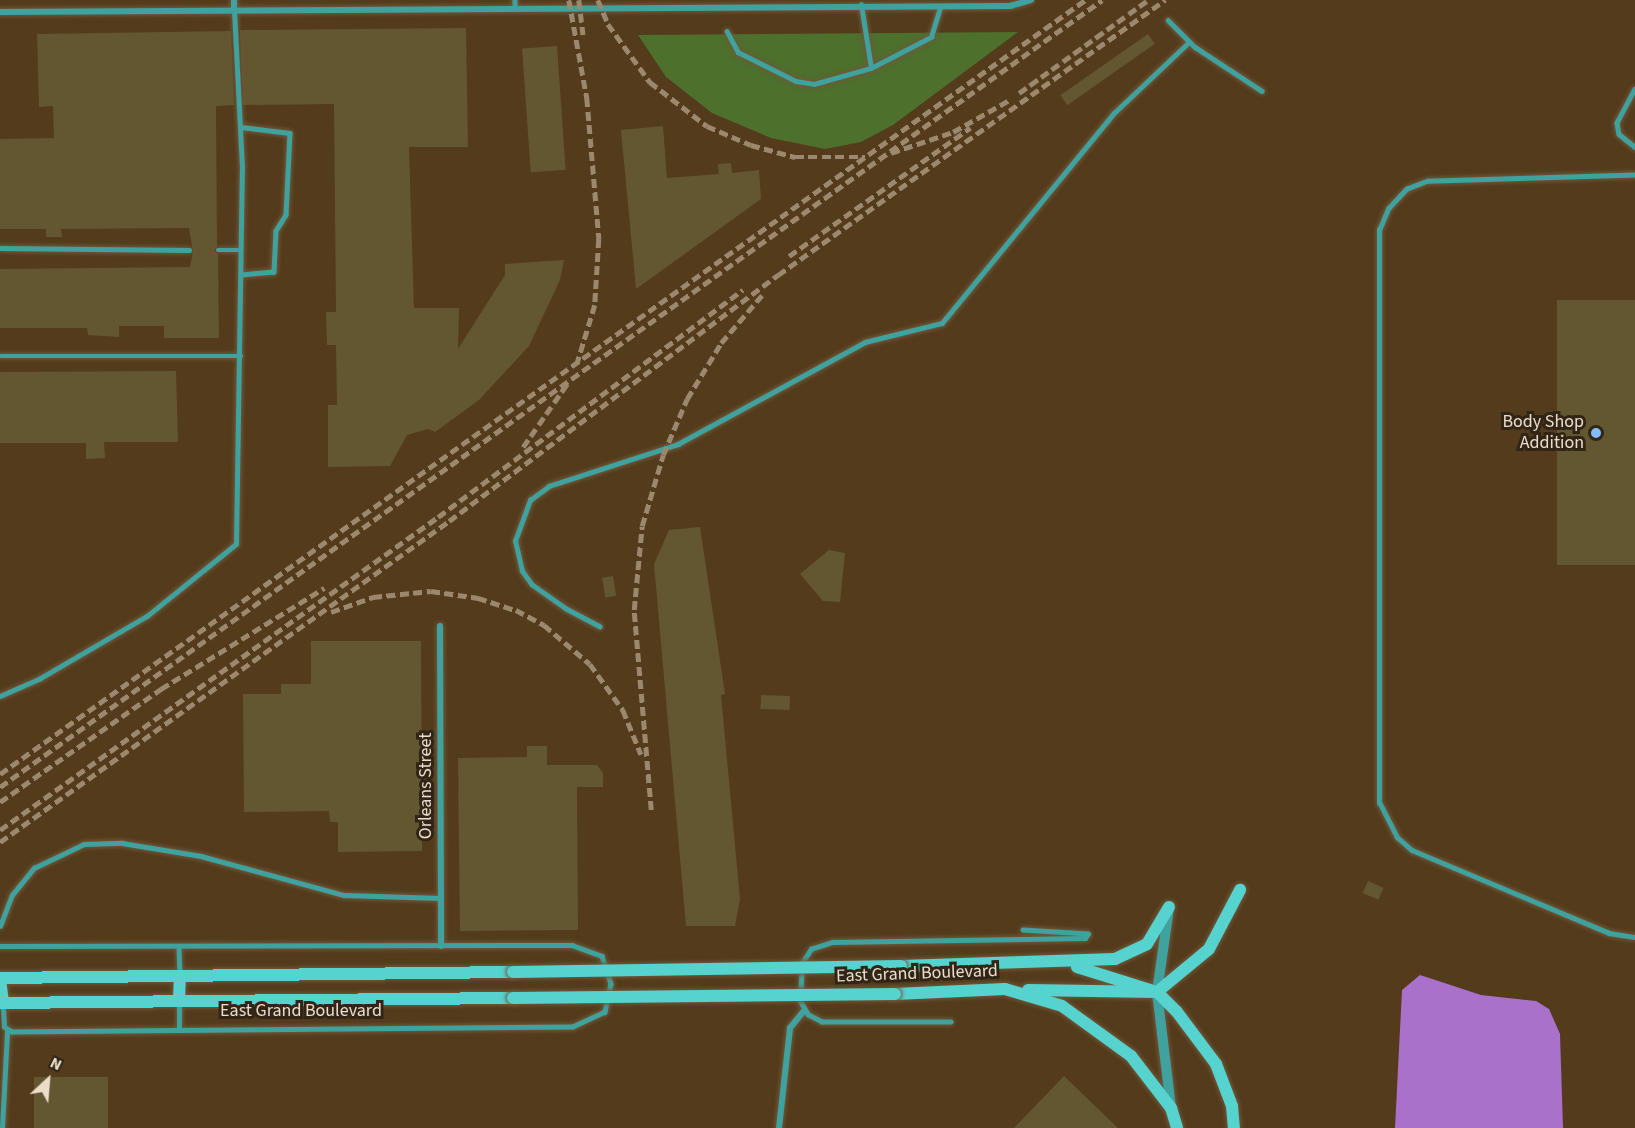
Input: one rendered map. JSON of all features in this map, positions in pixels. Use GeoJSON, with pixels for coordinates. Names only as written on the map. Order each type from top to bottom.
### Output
{"type":"FeatureCollection","features":[{"type":"Feature","properties":{"kind":"main road"},"geometry":{"type":"LineString","coordinates":[[1005,989],[1157,992],[1209,949],[1240,890]]}},
{"type":"Feature","properties":{"kind":"main road"},"geometry":{"type":"LineString","coordinates":[[1046,965],[1115,959],[1132,953],[1156,934],[1169,908]]}},
{"type":"Feature","properties":{"kind":"main road"},"geometry":{"type":"LineString","coordinates":[[1046,965],[1106,972],[1157,992],[1197,1034],[1216,1064],[1232,1106],[1234,1128]]}},
{"type":"Feature","properties":{"kind":"main road","name":"East Grand Boulevard"},"geometry":{"type":"LineString","coordinates":[[0,977],[1046,965]]}},
{"type":"Feature","properties":{"kind":"main road"},"geometry":{"type":"LineString","coordinates":[[179,1001],[180,976]]}},
{"type":"Feature","properties":{"kind":"main road"},"geometry":{"type":"LineString","coordinates":[[0,977],[2,1003]]}},
{"type":"Feature","properties":{"kind":"main road","name":"East Grand Boulevard"},"geometry":{"type":"LineString","coordinates":[[2,1003],[895,994],[1005,989],[1062,1006],[1116,1043],[1171,1108]]}},
{"type":"Feature","properties":{"kind":"main road"},"geometry":{"type":"LineString","coordinates":[[1171,1108],[1177,1128]]}},
{"type":"Feature","properties":{"kind":"street"},"geometry":{"type":"LineString","coordinates":[[234,0],[234,10]]}},
{"type":"Feature","properties":{"kind":"street"},"geometry":{"type":"LineString","coordinates":[[0,12],[234,10],[515,3],[736,3],[940,7],[1010,6],[1031,0]]}},
{"type":"Feature","properties":{"kind":"street","name":"Orleans Street"},"geometry":{"type":"LineString","coordinates":[[441,626],[441,946]]}},
{"type":"Feature","properties":{"kind":"street"},"geometry":{"type":"LineString","coordinates":[[1169,908],[1157,992],[1171,1108]]}},
{"type":"Feature","properties":{"kind":"street"},"geometry":{"type":"LineString","coordinates":[[779,1128],[790,1028],[804,1011]]}},
{"type":"Feature","properties":{"kind":"lane"},"geometry":{"type":"LineString","coordinates":[[861,5],[871,69]]}},
{"type":"Feature","properties":{"kind":"lane"},"geometry":{"type":"LineString","coordinates":[[727,31],[738,52],[806,84],[871,69],[931,37],[940,7]]}},
{"type":"Feature","properties":{"kind":"lane"},"geometry":{"type":"LineString","coordinates":[[0,696],[39,679],[147,616],[236,544],[241,357],[241,127],[234,10]]}},
{"type":"Feature","properties":{"kind":"lane"},"geometry":{"type":"LineString","coordinates":[[1168,20],[1189,42],[1262,91]]}},
{"type":"Feature","properties":{"kind":"lane"},"geometry":{"type":"LineString","coordinates":[[600,627],[566,609],[532,585],[522,571],[515,541],[530,500],[549,486],[678,444],[865,342],[942,322],[1114,113],[1189,42]]}},
{"type":"Feature","properties":{"kind":"lane"},"geometry":{"type":"LineString","coordinates":[[1635,89],[1617,123],[1619,134],[1635,147]]}},
{"type":"Feature","properties":{"kind":"lane"},"geometry":{"type":"LineString","coordinates":[[241,127],[290,133],[286,215],[276,231],[274,272],[241,275]]}},
{"type":"Feature","properties":{"kind":"lane"},"geometry":{"type":"LineString","coordinates":[[1635,175],[1428,181],[1407,189],[1389,208],[1380,229],[1380,803],[1397,837],[1412,850],[1609,933],[1635,937]]}},
{"type":"Feature","properties":{"kind":"lane"},"geometry":{"type":"LineString","coordinates":[[0,248],[189,249]]}},
{"type":"Feature","properties":{"kind":"lane"},"geometry":{"type":"LineString","coordinates":[[218,250],[241,250]]}},
{"type":"Feature","properties":{"kind":"lane"},"geometry":{"type":"LineString","coordinates":[[0,356],[241,357]]}},
{"type":"Feature","properties":{"kind":"lane"},"geometry":{"type":"LineString","coordinates":[[0,926],[12,895],[34,868],[84,844],[122,843],[201,856],[344,895],[441,898]]}},
{"type":"Feature","properties":{"kind":"lane","name":"East Grand Boulevard"},"geometry":{"type":"LineString","coordinates":[[804,1011],[798,992],[802,963],[811,949],[826,943],[1085,938],[1088,934],[1023,930]]}},
{"type":"Feature","properties":{"kind":"lane","name":"East Grand Boulevard"},"geometry":{"type":"LineString","coordinates":[[0,946],[592,948],[609,968],[607,1007],[594,1021],[573,1027],[7,1031]]}},
{"type":"Feature","properties":{"kind":"lane"},"geometry":{"type":"LineString","coordinates":[[180,947],[180,976]]}},
{"type":"Feature","properties":{"kind":"lane"},"geometry":{"type":"LineString","coordinates":[[179,1001],[179,1030]]}},
{"type":"Feature","properties":{"kind":"lane"},"geometry":{"type":"LineString","coordinates":[[2,1003],[7,1031],[2,1128]]}},
{"type":"Feature","properties":{"kind":"lane"},"geometry":{"type":"LineString","coordinates":[[804,1011],[829,1024],[951,1022]]}},
{"type":"Feature","properties":{"kind":"green space"},"geometry":{"type":"Polygon","coordinates":[[[1018,32],[893,125],[861,142],[825,149],[771,138],[712,113],[666,77],[638,35],[1018,32]]]}},
{"type":"Feature","properties":{"kind":"shaded area"},"geometry":{"type":"Polygon","coordinates":[[[1420,975],[1481,995],[1536,1001],[1549,1009],[1560,1034],[1563,1128],[1395,1128],[1402,990],[1420,975]]]}},
{"type":"Feature","properties":{"kind":"building"},"geometry":{"type":"Polygon","coordinates":[[[466,28],[468,147],[409,147],[414,308],[459,308],[458,349],[505,275],[505,264],[564,260],[560,280],[529,346],[479,400],[435,432],[428,429],[407,435],[390,466],[328,467],[328,405],[337,405],[336,345],[327,345],[326,312],[336,312],[334,104],[243,105],[240,30],[466,28]]]}},
{"type":"Feature","properties":{"kind":"building"},"geometry":{"type":"Polygon","coordinates":[[[231,31],[234,105],[216,106],[217,246],[214,251],[218,254],[219,338],[164,338],[164,326],[119,326],[119,337],[88,335],[87,328],[0,328],[0,269],[190,267],[193,251],[189,228],[61,229],[62,237],[46,237],[46,229],[0,229],[0,139],[54,138],[53,106],[39,107],[37,34],[231,31]]]}},
{"type":"Feature","properties":{"kind":"building"},"geometry":{"type":"Polygon","coordinates":[[[1148,34],[1155,44],[1067,105],[1060,95],[1148,34]]]}},
{"type":"Feature","properties":{"kind":"building"},"geometry":{"type":"Polygon","coordinates":[[[557,46],[566,170],[531,172],[522,48],[557,46]]]}},
{"type":"Feature","properties":{"kind":"building"},"geometry":{"type":"Polygon","coordinates":[[[663,126],[667,178],[719,174],[718,164],[731,163],[732,173],[759,170],[761,199],[636,289],[621,130],[663,126]]]}},
{"type":"Feature","properties":{"kind":"building","name":"Body Shop Addition"},"geometry":{"type":"Polygon","coordinates":[[[1557,300],[1635,300],[1635,565],[1557,565],[1557,300]]]}},
{"type":"Feature","properties":{"kind":"building"},"geometry":{"type":"Polygon","coordinates":[[[176,371],[178,442],[104,442],[105,458],[86,459],[86,443],[0,443],[0,372],[176,371]]]}},
{"type":"Feature","properties":{"kind":"building"},"geometry":{"type":"Polygon","coordinates":[[[700,527],[725,694],[721,695],[740,899],[735,926],[686,926],[654,564],[669,530],[700,527]]]}},
{"type":"Feature","properties":{"kind":"building"},"geometry":{"type":"Polygon","coordinates":[[[829,550],[845,553],[840,602],[823,601],[800,574],[829,550]]]}},
{"type":"Feature","properties":{"kind":"building"},"geometry":{"type":"Polygon","coordinates":[[[613,576],[616,596],[605,597],[602,578],[613,576]]]}},
{"type":"Feature","properties":{"kind":"building"},"geometry":{"type":"Polygon","coordinates":[[[311,641],[421,641],[422,851],[338,852],[338,822],[330,822],[329,811],[244,812],[243,694],[281,694],[281,684],[311,684],[311,641]]]}},
{"type":"Feature","properties":{"kind":"building"},"geometry":{"type":"Polygon","coordinates":[[[761,695],[790,696],[789,710],[761,709],[761,695]]]}},
{"type":"Feature","properties":{"kind":"building"},"geometry":{"type":"Polygon","coordinates":[[[527,746],[547,746],[547,765],[597,765],[603,773],[603,787],[577,787],[578,930],[460,931],[458,758],[527,757],[527,746]]]}},
{"type":"Feature","properties":{"kind":"building"},"geometry":{"type":"Polygon","coordinates":[[[1368,881],[1384,888],[1378,900],[1363,893],[1368,881]]]}},
{"type":"Feature","properties":{"kind":"building"},"geometry":{"type":"Polygon","coordinates":[[[1064,1076],[1118,1128],[1014,1128],[1064,1076]]]}},
{"type":"Feature","properties":{"kind":"building"},"geometry":{"type":"Polygon","coordinates":[[[34,1077],[108,1077],[108,1128],[34,1128],[34,1077]]]}},
{"type":"Feature","properties":{"kind":"railway"},"geometry":{"type":"LineString","coordinates":[[569,0],[587,98],[599,239],[595,305],[578,361]]}},
{"type":"Feature","properties":{"kind":"railway"},"geometry":{"type":"LineString","coordinates":[[579,0],[583,35]]}},
{"type":"Feature","properties":{"kind":"railway"},"geometry":{"type":"LineString","coordinates":[[598,0],[608,24],[650,82],[707,126],[751,145],[795,157],[865,157]]}},
{"type":"Feature","properties":{"kind":"railway"},"geometry":{"type":"LineString","coordinates":[[0,774],[1085,0]]}},
{"type":"Feature","properties":{"kind":"railway"},"geometry":{"type":"LineString","coordinates":[[0,787],[1102,0]]}},
{"type":"Feature","properties":{"kind":"railway"},"geometry":{"type":"LineString","coordinates":[[1019,93],[1148,0]]}},
{"type":"Feature","properties":{"kind":"railway"},"geometry":{"type":"LineString","coordinates":[[0,842],[449,521],[778,275],[1165,0]]}},
{"type":"Feature","properties":{"kind":"railway"},"geometry":{"type":"LineString","coordinates":[[891,153],[953,132],[1011,99]]}},
{"type":"Feature","properties":{"kind":"railway"},"geometry":{"type":"LineString","coordinates":[[789,256],[970,128]]}},
{"type":"Feature","properties":{"kind":"railway"},"geometry":{"type":"LineString","coordinates":[[0,830],[438,517],[743,290]]}},
{"type":"Feature","properties":{"kind":"railway"},"geometry":{"type":"LineString","coordinates":[[651,810],[634,610],[642,526],[663,455],[687,399],[721,343],[762,295]]}},
{"type":"Feature","properties":{"kind":"railway"},"geometry":{"type":"LineString","coordinates":[[523,447],[569,381]]}},
{"type":"Feature","properties":{"kind":"railway"},"geometry":{"type":"LineString","coordinates":[[0,802],[161,689],[324,588]]}},
{"type":"Feature","properties":{"kind":"railway"},"geometry":{"type":"LineString","coordinates":[[331,612],[373,597],[431,591],[478,598],[516,610],[544,625],[590,664],[623,710],[641,754]]}},
{"type":"Feature","properties":{"kind":"place","name":"Body Shop Addition"},"geometry":{"type":"Point","coordinates":[1596,433]}}]}
